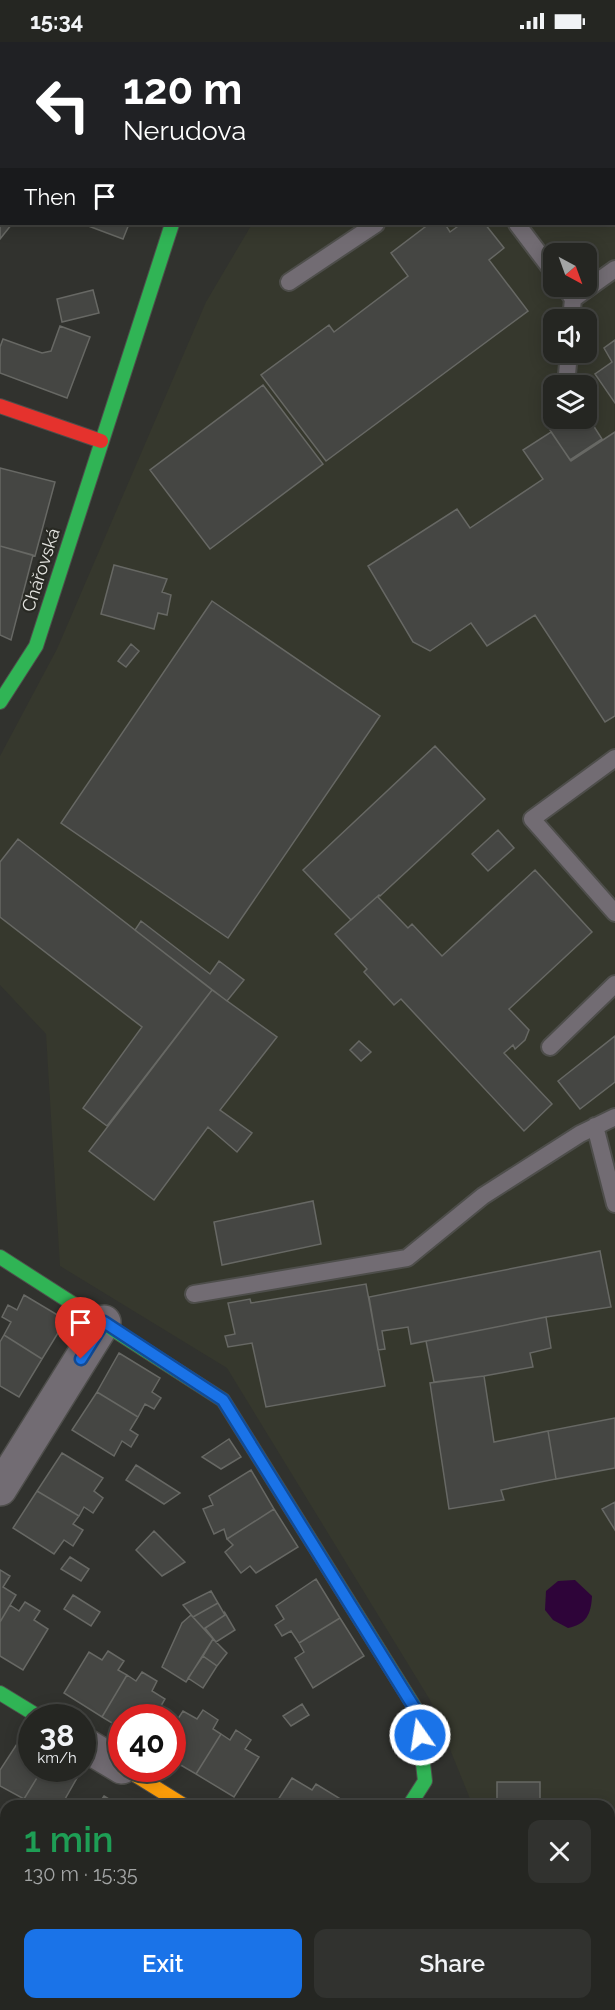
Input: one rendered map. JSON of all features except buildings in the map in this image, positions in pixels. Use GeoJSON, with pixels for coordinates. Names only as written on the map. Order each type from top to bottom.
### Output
{"type":"FeatureCollection","features":[{"type":"Feature","properties":{"kind":"street","name":"Chářovská"},"geometry":{"type":"LineString","coordinates":[[0,702],[36,646],[172,225]]}},
{"type":"Feature","properties":{"kind":"street"},"geometry":{"type":"LineString","coordinates":[[0,406],[101,441]]}},
{"type":"Feature","properties":{"kind":"street"},"geometry":{"type":"LineString","coordinates":[[0,1257],[223,1400],[417,1712],[425,1781],[413,1800]]}},
{"type":"Feature","properties":{"kind":"street"},"geometry":{"type":"LineString","coordinates":[[0,1489],[104,1322]]}},
{"type":"Feature","properties":{"kind":"street"},"geometry":{"type":"LineString","coordinates":[[0,1693],[18,1704]]}},
{"type":"Feature","properties":{"kind":"street"},"geometry":{"type":"LineString","coordinates":[[146,1782],[175,1800]]}},
{"type":"Feature","properties":{"kind":"lane"},"geometry":{"type":"LineString","coordinates":[[289,282],[374,225]]}},
{"type":"Feature","properties":{"kind":"lane"},"geometry":{"type":"LineString","coordinates":[[518,225],[543,258]]}},
{"type":"Feature","properties":{"kind":"lane"},"geometry":{"type":"LineString","coordinates":[[597,278],[615,269]]}},
{"type":"Feature","properties":{"kind":"lane"},"geometry":{"type":"LineString","coordinates":[[615,758],[532,819],[615,913]]}},
{"type":"Feature","properties":{"kind":"lane"},"geometry":{"type":"LineString","coordinates":[[550,1047],[615,984]]}},
{"type":"Feature","properties":{"kind":"lane"},"geometry":{"type":"LineString","coordinates":[[194,1294],[407,1258],[483,1196],[580,1134],[615,1117]]}},
{"type":"Feature","properties":{"kind":"lane"},"geometry":{"type":"LineString","coordinates":[[595,1126],[615,1204]]}},
{"type":"Feature","properties":{"kind":"shaded area"},"geometry":{"type":"Polygon","coordinates":[[[251,225],[615,225],[615,1800],[471,1800],[430,1700],[227,1368],[60,1266],[46,1034],[0,985],[0,756],[57,649],[206,302],[251,225]]]}},
{"type":"Feature","properties":{"kind":"shaded area"},"geometry":{"type":"Polygon","coordinates":[[[575,1580],[592,1596],[591,1603],[586,1618],[579,1624],[568,1628],[553,1620],[545,1610],[546,1591],[558,1581],[575,1580]]]}},
{"type":"Feature","properties":{"kind":"traffic: fast"},"geometry":{"type":"LineString","coordinates":[[0,702],[36,646],[172,225]]}},
{"type":"Feature","properties":{"kind":"traffic: fast"},"geometry":{"type":"LineString","coordinates":[[0,1257],[223,1400],[417,1711],[425,1781],[413,1800]]}},
{"type":"Feature","properties":{"kind":"traffic: fast"},"geometry":{"type":"LineString","coordinates":[[0,1693],[18,1704]]}},
{"type":"Feature","properties":{"kind":"traffic: slow"},"geometry":{"type":"LineString","coordinates":[[146,1782],[175,1800]]}},
{"type":"Feature","properties":{"kind":"traffic: jam"},"geometry":{"type":"LineString","coordinates":[[0,406],[101,441]]}},
{"type":"Feature","properties":{"kind":"route"},"geometry":{"type":"LineString","coordinates":[[81,1359],[104,1322],[223,1400],[417,1712],[420,1735]]}}]}
